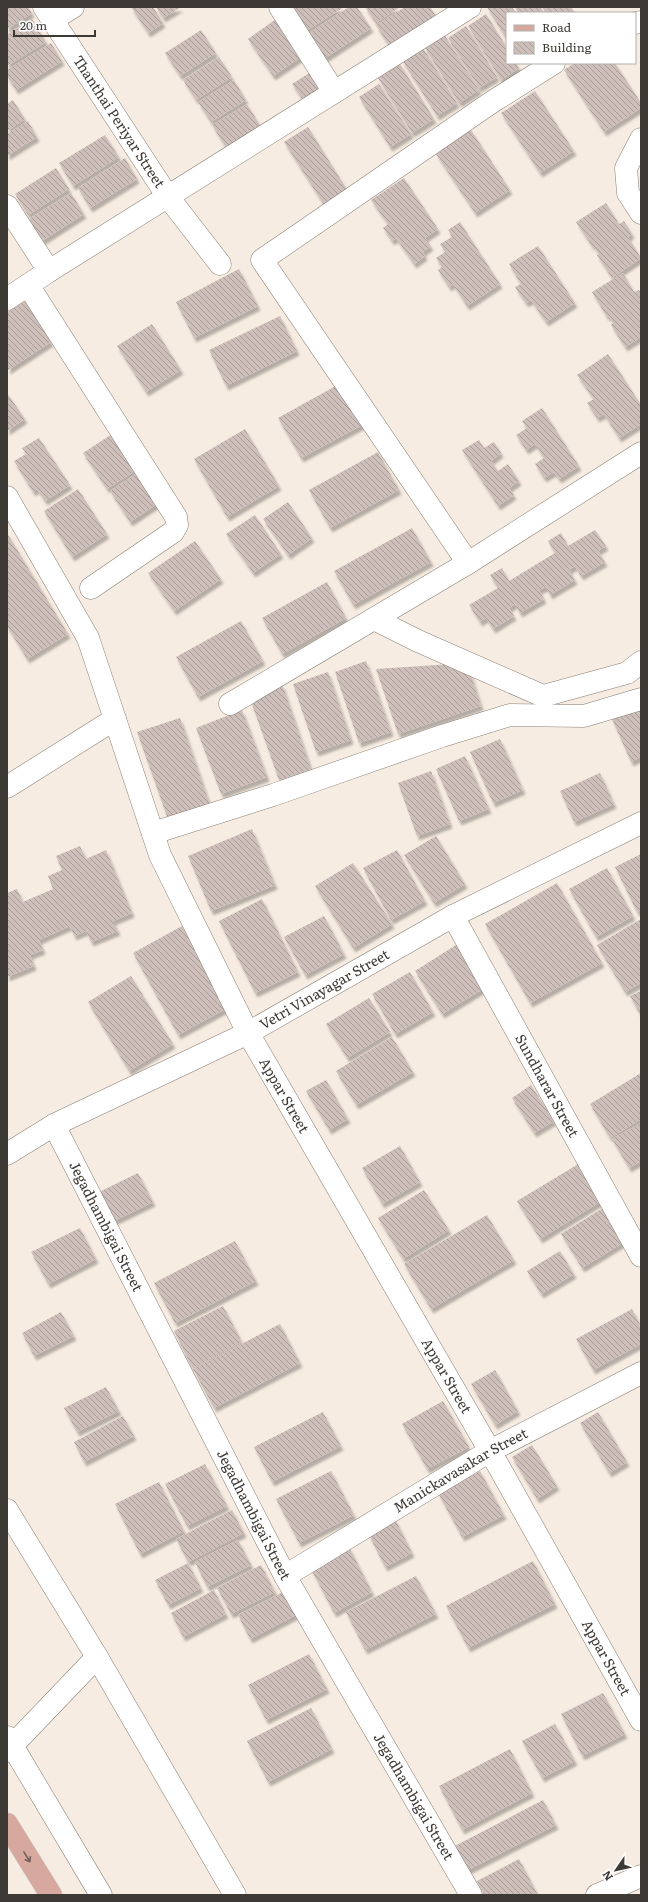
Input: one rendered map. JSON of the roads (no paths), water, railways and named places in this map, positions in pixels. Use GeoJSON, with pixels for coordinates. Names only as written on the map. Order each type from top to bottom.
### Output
{"type":"FeatureCollection","features":[{"type":"Feature","properties":{"kind":"main road"},"geometry":{"type":"LineString","coordinates":[[7,1824],[51,1895]]}},
{"type":"Feature","properties":{"kind":"street"},"geometry":{"type":"LineString","coordinates":[[48,14],[73,7]]}},
{"type":"Feature","properties":{"kind":"street"},"geometry":{"type":"LineString","coordinates":[[280,7],[334,92]]}},
{"type":"Feature","properties":{"kind":"street"},"geometry":{"type":"LineString","coordinates":[[7,299],[49,270],[334,92],[446,13],[470,7]]}},
{"type":"Feature","properties":{"kind":"street","name":"Thanthai Periyar Street"},"geometry":{"type":"LineString","coordinates":[[48,14],[168,197],[220,264]]}},
{"type":"Feature","properties":{"kind":"street"},"geometry":{"type":"LineString","coordinates":[[468,563],[262,260],[492,102],[552,64]]}},
{"type":"Feature","properties":{"kind":"street"},"geometry":{"type":"LineString","coordinates":[[641,139],[626,168],[628,193],[641,213]]}},
{"type":"Feature","properties":{"kind":"street"},"geometry":{"type":"LineString","coordinates":[[7,206],[49,270]]}},
{"type":"Feature","properties":{"kind":"street"},"geometry":{"type":"LineString","coordinates":[[28,285],[176,517],[177,525],[173,532],[91,588]]}},
{"type":"Feature","properties":{"kind":"street"},"geometry":{"type":"LineString","coordinates":[[230,704],[468,563],[641,453]]}},
{"type":"Feature","properties":{"kind":"street","name":"Appar Street"},"geometry":{"type":"LineString","coordinates":[[7,497],[88,638],[160,856],[248,1033],[490,1452],[641,1720]]}},
{"type":"Feature","properties":{"kind":"street"},"geometry":{"type":"LineString","coordinates":[[374,619],[418,641],[543,696],[627,673],[641,662]]}},
{"type":"Feature","properties":{"kind":"street"},"geometry":{"type":"LineString","coordinates":[[153,833],[273,795],[442,736],[510,716],[584,716],[641,699]]}},
{"type":"Feature","properties":{"kind":"street"},"geometry":{"type":"LineString","coordinates":[[7,787],[115,719]]}},
{"type":"Feature","properties":{"kind":"street","name":"Vetri Vinayagar Street"},"geometry":{"type":"LineString","coordinates":[[7,1154],[54,1125],[248,1033],[453,916],[641,823]]}},
{"type":"Feature","properties":{"kind":"street","name":"Sundharar Street"},"geometry":{"type":"LineString","coordinates":[[453,916],[641,1256]]}},
{"type":"Feature","properties":{"kind":"street","name":"Jegadhambigai Street"},"geometry":{"type":"LineString","coordinates":[[54,1125],[285,1576],[471,1895]]}},
{"type":"Feature","properties":{"kind":"street","name":"Manickavasakar Street"},"geometry":{"type":"LineString","coordinates":[[285,1576],[490,1452],[641,1373]]}},
{"type":"Feature","properties":{"kind":"street"},"geometry":{"type":"LineString","coordinates":[[7,1510],[97,1657],[235,1895]]}},
{"type":"Feature","properties":{"kind":"street"},"geometry":{"type":"LineString","coordinates":[[97,1657],[9,1745],[101,1895]]}},
{"type":"Feature","properties":{"kind":"street"},"geometry":{"type":"LineString","coordinates":[[597,1895],[641,1876]]}}]}
